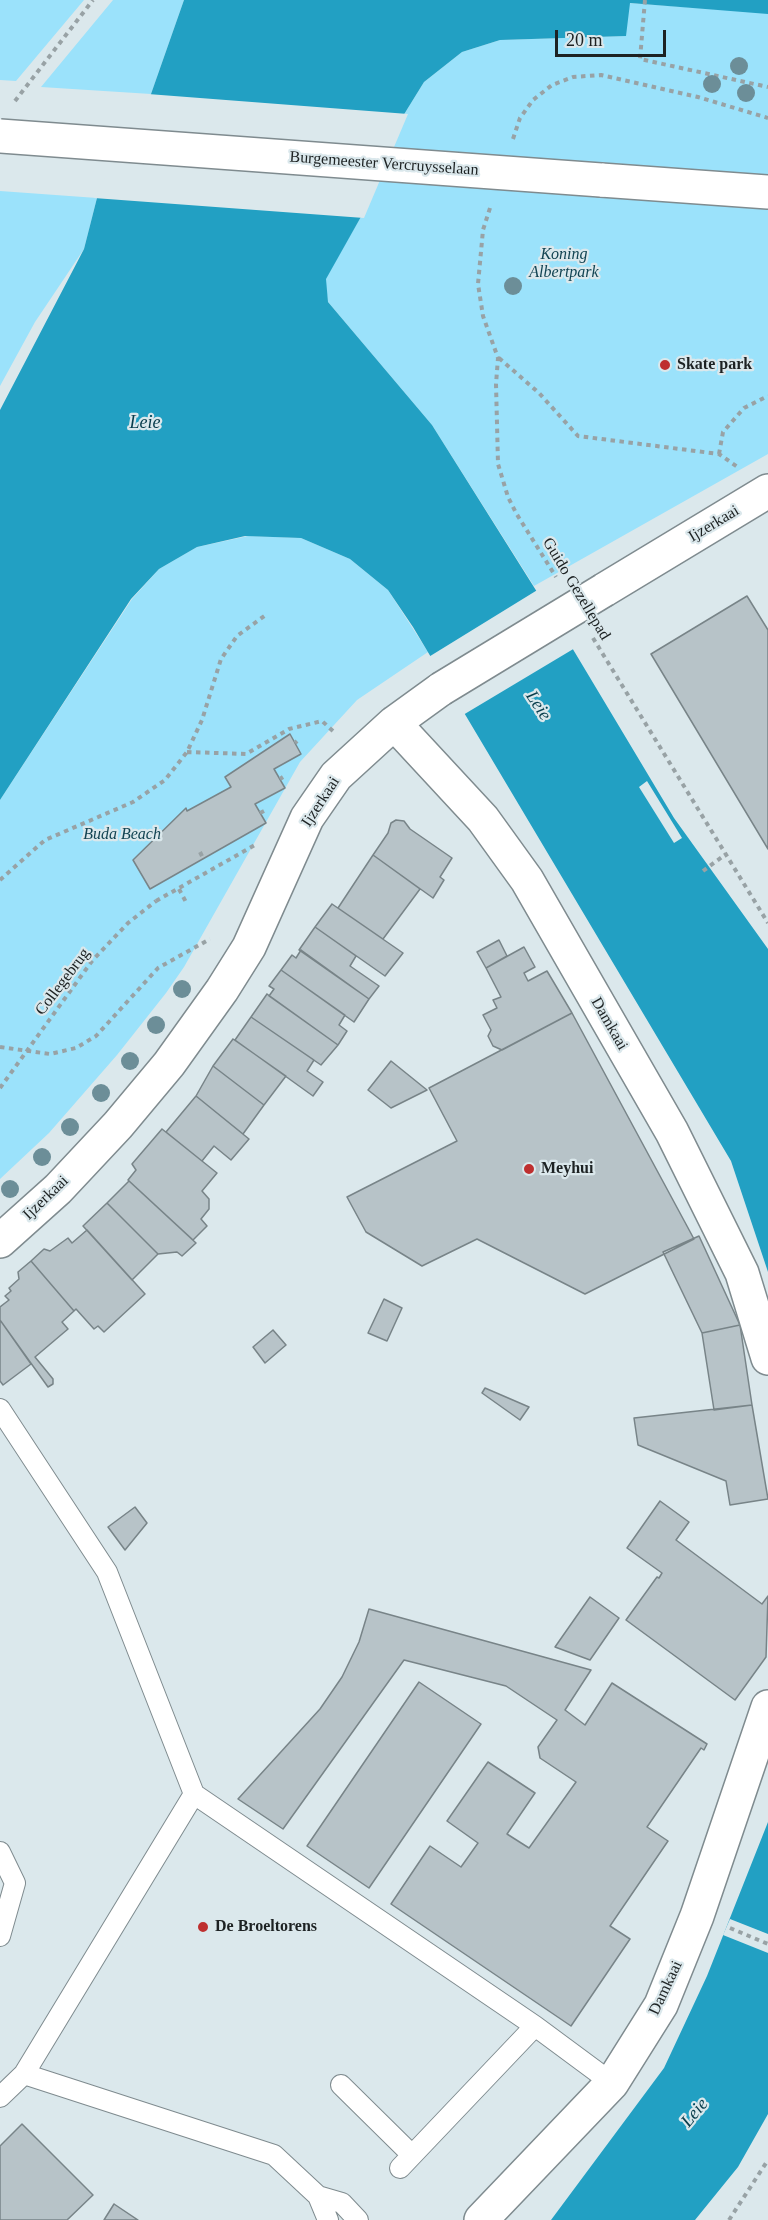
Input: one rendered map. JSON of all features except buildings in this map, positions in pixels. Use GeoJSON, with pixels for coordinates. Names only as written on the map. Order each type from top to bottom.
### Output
{"type":"FeatureCollection","features":[{"type":"Feature","properties":{"kind":"street","name":"Burgemeester Vercruysselaan"},"geometry":{"type":"LineString","coordinates":[[0,136],[768,192]]}},
{"type":"Feature","properties":{"kind":"street","name":"Ijzerkaai"},"geometry":{"type":"LineString","coordinates":[[0,1241],[58,1189],[118,1125],[175,1054],[222,990],[249,947],[307,818],[336,776],[357,754],[394,723],[441,689],[762,495]]}},
{"type":"Feature","properties":{"kind":"street","name":"Damkaai"},"geometry":{"type":"LineString","coordinates":[[394,723],[483,819],[527,880],[672,1132],[742,1273],[768,1358]]}},
{"type":"Feature","properties":{"kind":"street","name":"Damkaai"},"geometry":{"type":"LineString","coordinates":[[481,2220],[612,2084],[661,2005],[697,1916],[768,1707]]}},
{"type":"Feature","properties":{"kind":"lane"},"geometry":{"type":"LineString","coordinates":[[0,1409],[107,1572],[194,1794],[535,2026],[612,2084]]}},
{"type":"Feature","properties":{"kind":"lane"},"geometry":{"type":"LineString","coordinates":[[0,2097],[24,2074],[194,1794]]}},
{"type":"Feature","properties":{"kind":"lane"},"geometry":{"type":"LineString","coordinates":[[0,1852],[15,1883],[0,1936]]}},
{"type":"Feature","properties":{"kind":"lane"},"geometry":{"type":"LineString","coordinates":[[341,2085],[406,2162],[535,2026]]}},
{"type":"Feature","properties":{"kind":"lane"},"geometry":{"type":"LineString","coordinates":[[24,2074],[273,2155],[318,2196],[328,2220]]}},
{"type":"Feature","properties":{"kind":"lane"},"geometry":{"type":"LineString","coordinates":[[318,2196],[342,2203],[358,2220]]}},
{"type":"Feature","properties":{"kind":"path"},"geometry":{"type":"LineString","coordinates":[[32,79],[93,0]]}},
{"type":"Feature","properties":{"kind":"path"},"geometry":{"type":"LineString","coordinates":[[645,0],[640,59],[768,87]]}},
{"type":"Feature","properties":{"kind":"path"},"geometry":{"type":"LineString","coordinates":[[520,118],[533,100],[552,85],[573,77],[601,75],[698,96],[768,118]]}},
{"type":"Feature","properties":{"kind":"path","name":"Guido Gezellepad"},"geometry":{"type":"LineString","coordinates":[[483,230],[478,284],[483,315],[498,358],[496,426],[502,481],[516,513],[557,579]]}},
{"type":"Feature","properties":{"kind":"path"},"geometry":{"type":"LineString","coordinates":[[498,358],[539,393],[578,435],[720,453],[740,468],[762,495]]}},
{"type":"Feature","properties":{"kind":"path"},"geometry":{"type":"LineString","coordinates":[[720,453],[723,432],[744,408],[768,396]]}},
{"type":"Feature","properties":{"kind":"path"},"geometry":{"type":"LineString","coordinates":[[0,880],[45,840],[133,802],[165,780],[187,752],[202,720],[221,659],[237,636],[267,614]]}},
{"type":"Feature","properties":{"kind":"path","name":"Guido Gezellepad"},"geometry":{"type":"LineString","coordinates":[[588,630],[768,923]]}},
{"type":"Feature","properties":{"kind":"path"},"geometry":{"type":"LineString","coordinates":[[187,752],[246,754],[289,729],[322,721],[357,754]]}},
{"type":"Feature","properties":{"kind":"path","name":"Collegebrug"},"geometry":{"type":"LineString","coordinates":[[0,1088],[92,961],[128,923],[156,901],[260,842]]}},
{"type":"Feature","properties":{"kind":"path"},"geometry":{"type":"LineString","coordinates":[[200,852],[203,858]]}},
{"type":"Feature","properties":{"kind":"path"},"geometry":{"type":"LineString","coordinates":[[703,871],[726,854]]}},
{"type":"Feature","properties":{"kind":"path"},"geometry":{"type":"LineString","coordinates":[[179,888],[188,904]]}},
{"type":"Feature","properties":{"kind":"path"},"geometry":{"type":"LineString","coordinates":[[0,1047],[51,1054],[76,1048],[96,1036],[158,968],[214,936]]}},
{"type":"Feature","properties":{"kind":"path"},"geometry":{"type":"LineString","coordinates":[[726,1926],[768,1944]]}},
{"type":"Feature","properties":{"kind":"path"},"geometry":{"type":"LineString","coordinates":[[729,2220],[768,2160]]}},
{"type":"Feature","properties":{"kind":"green space"},"geometry":{"type":"Polygon","coordinates":[[[0,0],[84,0],[16,81],[0,80],[0,0]]]}},
{"type":"Feature","properties":{"kind":"green space"},"geometry":{"type":"Polygon","coordinates":[[[113,0],[184,0],[151,94],[41,87],[113,0]]]}},
{"type":"Feature","properties":{"kind":"green space","name":"Koning Albertpark"},"geometry":{"type":"Polygon","coordinates":[[[629,3],[768,13],[768,454],[534,586],[432,425],[328,302],[325,279],[362,215],[403,116],[424,82],[462,52],[500,40],[625,36],[629,3]]]}},
{"type":"Feature","properties":{"kind":"green space"},"geometry":{"type":"Polygon","coordinates":[[[0,191],[97,198],[84,249],[35,322],[0,386],[0,191]]]}},
{"type":"Feature","properties":{"kind":"green space","name":"Buda Beach"},"geometry":{"type":"Polygon","coordinates":[[[248,536],[301,538],[350,559],[388,590],[428,652],[357,700],[300,762],[184,967],[166,993],[117,1055],[49,1133],[0,1179],[0,800],[132,599],[159,569],[197,547],[248,536]]]}},
{"type":"Feature","properties":{"kind":"water","name":"Leie"},"geometry":{"type":"Polygon","coordinates":[[[184,0],[768,0],[768,14],[630,3],[626,36],[500,40],[462,52],[424,82],[403,116],[362,215],[326,279],[328,302],[432,425],[571,646],[674,818],[768,949],[768,1272],[731,1161],[413,627],[388,590],[350,559],[301,538],[245,536],[197,547],[159,569],[131,599],[0,800],[0,410],[84,249],[97,198],[151,94],[184,0]]]}},
{"type":"Feature","properties":{"kind":"water","name":"Leie"},"geometry":{"type":"Polygon","coordinates":[[[768,1822],[768,2114],[738,2167],[695,2220],[551,2220],[664,2068],[707,1976],[768,1822]]]}},
{"type":"Feature","properties":{"kind":"pier"},"geometry":{"type":"Polygon","coordinates":[[[148,94],[408,114],[364,218],[94,198],[148,94]]]}},
{"type":"Feature","properties":{"kind":"pier"},"geometry":{"type":"Polygon","coordinates":[[[539,589],[575,648],[463,715],[427,658],[539,589]]]}},
{"type":"Feature","properties":{"kind":"pier"},"geometry":{"type":"Polygon","coordinates":[[[647,781],[682,838],[674,843],[639,787],[647,781]]]}},
{"type":"Feature","properties":{"kind":"pier"},"geometry":{"type":"Polygon","coordinates":[[[730,1919],[768,1934],[768,1953],[723,1935],[730,1919]]]}},
{"type":"Feature","properties":{"kind":"place","name":"Skate park"},"geometry":{"type":"Point","coordinates":[665,365]}},
{"type":"Feature","properties":{"kind":"place","name":"Meyhui"},"geometry":{"type":"Point","coordinates":[529,1169]}},
{"type":"Feature","properties":{"kind":"place","name":"De Broeltorens"},"geometry":{"type":"Point","coordinates":[203,1927]}}]}
